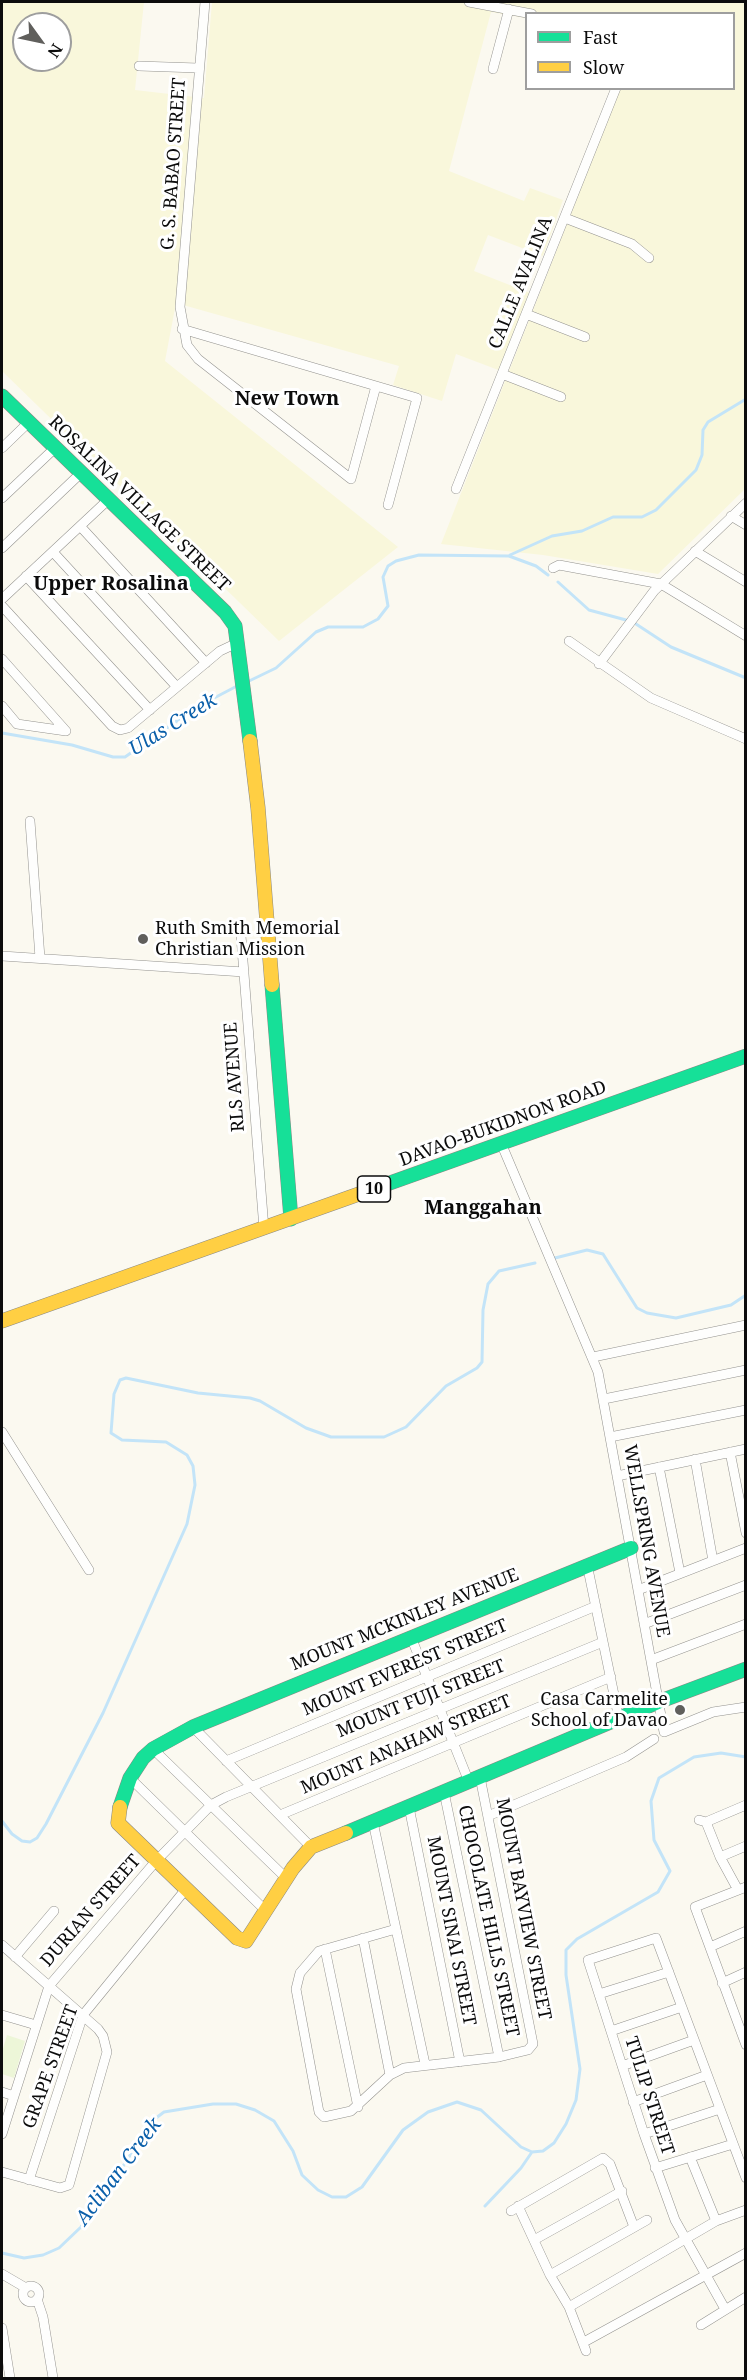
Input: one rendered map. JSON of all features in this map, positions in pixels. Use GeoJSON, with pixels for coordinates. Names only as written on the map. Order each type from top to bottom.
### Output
{"type":"FeatureCollection","features":[{"type":"Feature","properties":{"kind":"main road","name":"ROSALINA VILLAGE STREET"},"geometry":{"type":"LineString","coordinates":[[2,397],[225,612],[235,626],[258,808],[291,1219]]}},
{"type":"Feature","properties":{"kind":"main road","name":"DAVAO-BUKIDNON ROAD"},"geometry":{"type":"LineString","coordinates":[[2,1322],[746,1056]]}},
{"type":"Feature","properties":{"kind":"main road","name":"MOUNT MCKINLEY AVENUE"},"geometry":{"type":"LineString","coordinates":[[153,1749],[193,1727],[587,1564],[631,1548]]}},
{"type":"Feature","properties":{"kind":"main road"},"geometry":{"type":"LineString","coordinates":[[153,1749],[143,1758],[130,1778],[117,1820],[156,1861],[237,1938],[246,1941],[286,1878],[311,1847],[658,1702],[746,1669]]}},
{"type":"Feature","properties":{"kind":"street","name":"G. S. BABAO STREET"},"geometry":{"type":"LineString","coordinates":[[182,329],[180,307],[205,2]]}},
{"type":"Feature","properties":{"kind":"street"},"geometry":{"type":"LineString","coordinates":[[469,2],[525,13]]}},
{"type":"Feature","properties":{"kind":"street"},"geometry":{"type":"LineString","coordinates":[[493,69],[508,9]]}},
{"type":"Feature","properties":{"kind":"street"},"geometry":{"type":"LineString","coordinates":[[139,66],[198,68]]}},
{"type":"Feature","properties":{"kind":"street","name":"CALLE AVALINA"},"geometry":{"type":"LineString","coordinates":[[456,489],[615,90]]}},
{"type":"Feature","properties":{"kind":"street"},"geometry":{"type":"LineString","coordinates":[[565,218],[632,244],[649,258]]}},
{"type":"Feature","properties":{"kind":"street"},"geometry":{"type":"LineString","coordinates":[[526,314],[585,338]]}},
{"type":"Feature","properties":{"kind":"street"},"geometry":{"type":"LineString","coordinates":[[182,329],[190,351],[198,359],[351,479],[376,386]]}},
{"type":"Feature","properties":{"kind":"street"},"geometry":{"type":"LineString","coordinates":[[182,329],[417,398],[388,506]]}},
{"type":"Feature","properties":{"kind":"street"},"geometry":{"type":"LineString","coordinates":[[502,374],[561,397]]}},
{"type":"Feature","properties":{"kind":"street"},"geometry":{"type":"LineString","coordinates":[[2,448],[29,422]]}},
{"type":"Feature","properties":{"kind":"street"},"geometry":{"type":"LineString","coordinates":[[2,498],[55,448]]}},
{"type":"Feature","properties":{"kind":"street"},"geometry":{"type":"LineString","coordinates":[[2,548],[81,473]]}},
{"type":"Feature","properties":{"kind":"street"},"geometry":{"type":"LineString","coordinates":[[2,599],[108,499]]}},
{"type":"Feature","properties":{"kind":"street"},"geometry":{"type":"LineString","coordinates":[[599,664],[661,584],[746,502]]}},
{"type":"Feature","properties":{"kind":"street"},"geometry":{"type":"LineString","coordinates":[[731,516],[746,525]]}},
{"type":"Feature","properties":{"kind":"street"},"geometry":{"type":"LineString","coordinates":[[80,526],[206,663]]}},
{"type":"Feature","properties":{"kind":"street"},"geometry":{"type":"LineString","coordinates":[[695,551],[746,582]]}},
{"type":"Feature","properties":{"kind":"street"},"geometry":{"type":"LineString","coordinates":[[53,552],[177,687]]}},
{"type":"Feature","properties":{"kind":"street"},"geometry":{"type":"LineString","coordinates":[[553,568],[558,565],[661,584],[746,636]]}},
{"type":"Feature","properties":{"kind":"street"},"geometry":{"type":"LineString","coordinates":[[26,576],[150,710]]}},
{"type":"Feature","properties":{"kind":"street"},"geometry":{"type":"LineString","coordinates":[[2,606],[115,728],[128,728],[225,648],[237,643]]}},
{"type":"Feature","properties":{"kind":"street"},"geometry":{"type":"LineString","coordinates":[[569,641],[651,698],[746,739]]}},
{"type":"Feature","properties":{"kind":"street"},"geometry":{"type":"LineString","coordinates":[[2,659],[66,731],[17,724],[2,706]]}},
{"type":"Feature","properties":{"kind":"street"},"geometry":{"type":"LineString","coordinates":[[30,821],[40,958]]}},
{"type":"Feature","properties":{"kind":"street","name":"RLS AVENUE"},"geometry":{"type":"LineString","coordinates":[[240,923],[264,1229]]}},
{"type":"Feature","properties":{"kind":"street"},"geometry":{"type":"LineString","coordinates":[[2,956],[244,972]]}},
{"type":"Feature","properties":{"kind":"street","name":"WELLSPRING AVENUE"},"geometry":{"type":"LineString","coordinates":[[501,1143],[534,1226],[593,1357],[604,1399],[664,1732],[713,1712],[746,1707]]}},
{"type":"Feature","properties":{"kind":"street"},"geometry":{"type":"LineString","coordinates":[[593,1357],[746,1325]]}},
{"type":"Feature","properties":{"kind":"street"},"geometry":{"type":"LineString","coordinates":[[604,1399],[746,1370]]}},
{"type":"Feature","properties":{"kind":"street"},"geometry":{"type":"LineString","coordinates":[[610,1437],[746,1410]]}},
{"type":"Feature","properties":{"kind":"street"},"geometry":{"type":"LineString","coordinates":[[2,1432],[89,1570]]}},
{"type":"Feature","properties":{"kind":"street"},"geometry":{"type":"LineString","coordinates":[[617,1476],[746,1449]]}},
{"type":"Feature","properties":{"kind":"street"},"geometry":{"type":"LineString","coordinates":[[730,1452],[746,1533]]}},
{"type":"Feature","properties":{"kind":"street"},"geometry":{"type":"LineString","coordinates":[[695,1459],[713,1561]]}},
{"type":"Feature","properties":{"kind":"street"},"geometry":{"type":"LineString","coordinates":[[659,1467],[680,1574]]}},
{"type":"Feature","properties":{"kind":"street"},"geometry":{"type":"LineString","coordinates":[[638,1590],[746,1548]]}},
{"type":"Feature","properties":{"kind":"street"},"geometry":{"type":"LineString","coordinates":[[587,1564],[619,1719]]}},
{"type":"Feature","properties":{"kind":"street"},"geometry":{"type":"LineString","coordinates":[[644,1624],[746,1585]]}},
{"type":"Feature","properties":{"kind":"street","name":"MOUNT EVEREST STREET"},"geometry":{"type":"LineString","coordinates":[[226,1761],[596,1606]]}},
{"type":"Feature","properties":{"kind":"street"},"geometry":{"type":"LineString","coordinates":[[651,1660],[746,1624]]}},
{"type":"Feature","properties":{"kind":"street","name":"MOUNT BAYVIEW STREET"},"geometry":{"type":"LineString","coordinates":[[411,1637],[453,1742],[475,1779],[488,1816],[533,2042],[532,2047],[499,2057]]}},
{"type":"Feature","properties":{"kind":"street","name":"MOUNT FUJI STREET"},"geometry":{"type":"LineString","coordinates":[[252,1787],[603,1642]]}},
{"type":"Feature","properties":{"kind":"street","name":"MOUNT ANAHAW STREET"},"geometry":{"type":"LineString","coordinates":[[280,1815],[611,1677]]}},
{"type":"Feature","properties":{"kind":"street"},"geometry":{"type":"LineString","coordinates":[[193,1727],[311,1847]]}},
{"type":"Feature","properties":{"kind":"street"},"geometry":{"type":"LineString","coordinates":[[488,1816],[634,1754],[654,1739]]}},
{"type":"Feature","properties":{"kind":"street"},"geometry":{"type":"LineString","coordinates":[[153,1749],[286,1878]]}},
{"type":"Feature","properties":{"kind":"street"},"geometry":{"type":"LineString","coordinates":[[130,1778],[266,1911]]}},
{"type":"Feature","properties":{"kind":"street","name":"DURIAN STREET"},"geometry":{"type":"LineString","coordinates":[[2,2134],[48,1986],[156,1861],[211,1805],[252,1787]]}},
{"type":"Feature","properties":{"kind":"street","name":"CHOCOLATE HILLS STREET"},"geometry":{"type":"LineString","coordinates":[[444,1792],[499,2057]]}},
{"type":"Feature","properties":{"kind":"street"},"geometry":{"type":"LineString","coordinates":[[746,1805],[702,1821],[720,1857],[742,1889],[695,1907],[746,2046]]}},
{"type":"Feature","properties":{"kind":"street","name":"MOUNT SINAI STREET"},"geometry":{"type":"LineString","coordinates":[[409,1807],[460,2062]]}},
{"type":"Feature","properties":{"kind":"street"},"geometry":{"type":"LineString","coordinates":[[372,1822],[425,2064]]}},
{"type":"Feature","properties":{"kind":"street"},"geometry":{"type":"LineString","coordinates":[[720,1857],[746,1846]]}},
{"type":"Feature","properties":{"kind":"street","name":"GRAPE STREET"},"geometry":{"type":"LineString","coordinates":[[29,2180],[83,2015],[186,1889]]}},
{"type":"Feature","properties":{"kind":"street"},"geometry":{"type":"LineString","coordinates":[[15,1957],[54,1911]]}},
{"type":"Feature","properties":{"kind":"street"},"geometry":{"type":"LineString","coordinates":[[396,1929],[325,1949],[314,1955],[304,1966],[296,1989],[321,2116],[340,2115],[358,2107],[390,2075],[404,2068],[499,2057]]}},
{"type":"Feature","properties":{"kind":"street"},"geometry":{"type":"LineString","coordinates":[[710,1947],[746,1931]]}},
{"type":"Feature","properties":{"kind":"street"},"geometry":{"type":"LineString","coordinates":[[363,1938],[390,2075]]}},
{"type":"Feature","properties":{"kind":"street","name":"TULIP STREET"},"geometry":{"type":"LineString","coordinates":[[669,1972],[656,1938],[588,1960],[655,2168],[685,2240],[725,2309]]}},
{"type":"Feature","properties":{"kind":"street"},"geometry":{"type":"LineString","coordinates":[[2,1945],[83,2015],[103,2036],[107,2061],[71,2182],[66,2187],[2,2172]]}},
{"type":"Feature","properties":{"kind":"street"},"geometry":{"type":"LineString","coordinates":[[325,1949],[358,2107]]}},
{"type":"Feature","properties":{"kind":"street"},"geometry":{"type":"LineString","coordinates":[[599,1994],[669,1972],[746,2178]]}},
{"type":"Feature","properties":{"kind":"street"},"geometry":{"type":"LineString","coordinates":[[722,1983],[746,1972]]}},
{"type":"Feature","properties":{"kind":"street"},"geometry":{"type":"LineString","coordinates":[[611,2031],[682,2007]]}},
{"type":"Feature","properties":{"kind":"street"},"geometry":{"type":"LineString","coordinates":[[735,2017],[746,2012]]}},
{"type":"Feature","properties":{"kind":"street"},"geometry":{"type":"LineString","coordinates":[[2,2015],[36,2025]]}},
{"type":"Feature","properties":{"kind":"street"},"geometry":{"type":"LineString","coordinates":[[622,2066],[694,2040]]}},
{"type":"Feature","properties":{"kind":"street"},"geometry":{"type":"LineString","coordinates":[[633,2102],[707,2075]]}},
{"type":"Feature","properties":{"kind":"street"},"geometry":{"type":"LineString","coordinates":[[2,2092],[14,2096]]}},
{"type":"Feature","properties":{"kind":"street"},"geometry":{"type":"LineString","coordinates":[[644,2134],[720,2109]]}},
{"type":"Feature","properties":{"kind":"street"},"geometry":{"type":"LineString","coordinates":[[655,2168],[733,2144]]}},
{"type":"Feature","properties":{"kind":"street"},"geometry":{"type":"LineString","coordinates":[[690,2157],[716,2221]]}},
{"type":"Feature","properties":{"kind":"street"},"geometry":{"type":"LineString","coordinates":[[634,2227],[622,2191],[606,2160],[599,2159],[514,2208],[534,2240],[550,2275],[569,2307],[585,2347],[746,2253]]}},
{"type":"Feature","properties":{"kind":"street"},"geometry":{"type":"LineString","coordinates":[[534,2240],[622,2191]]}},
{"type":"Feature","properties":{"kind":"street"},"geometry":{"type":"LineString","coordinates":[[569,2307],[716,2221],[746,2210]]}},
{"type":"Feature","properties":{"kind":"street"},"geometry":{"type":"LineString","coordinates":[[550,2275],[647,2220]]}},
{"type":"Feature","properties":{"kind":"street"},"geometry":{"type":"LineString","coordinates":[[2,2274],[26,2288],[24,2298],[29,2301],[37,2299],[43,2317],[53,2379]]}},
{"type":"Feature","properties":{"kind":"street"},"geometry":{"type":"LineString","coordinates":[[700,2325],[746,2297]]}},
{"type":"Feature","properties":{"kind":"street"},"geometry":{"type":"LineString","coordinates":[[2,2328],[7,2376]]}},
{"type":"Feature","properties":{"kind":"shaded area"},"geometry":{"type":"Polygon","coordinates":[[[2,2],[144,2],[135,90],[204,98],[212,2],[745,2],[745,489],[658,574],[543,555],[441,544],[620,90],[735,90],[735,12],[525,12],[525,18],[491,12],[449,171],[524,201],[530,188],[563,200],[543,256],[488,235],[474,271],[530,293],[501,371],[456,354],[442,401],[393,385],[399,366],[176,303],[165,361],[398,547],[279,641],[2,371],[2,2]]]}},
{"type":"Feature","properties":{"kind":"green space"},"geometry":{"type":"Polygon","coordinates":[[[7,2035],[25,2041],[14,2078],[2,2074],[2,2052],[7,2035]]]}},
{"type":"Feature","properties":{"kind":"waterway"},"geometry":{"type":"LineString","coordinates":[[510,555],[552,536],[582,531],[613,517],[642,517],[656,510],[696,470],[702,455],[703,430],[708,422],[746,399]]}},
{"type":"Feature","properties":{"kind":"waterway","name":"Ulas Creek"},"geometry":{"type":"LineString","coordinates":[[247,682],[276,668],[316,632],[328,627],[363,627],[378,619],[388,606],[383,577],[388,566],[396,561],[419,555],[509,556],[536,566],[548,575]]}},
{"type":"Feature","properties":{"kind":"waterway"},"geometry":{"type":"LineString","coordinates":[[558,582],[589,610],[626,620]]}},
{"type":"Feature","properties":{"kind":"waterway"},"geometry":{"type":"LineString","coordinates":[[636,624],[671,647],[746,678]]}},
{"type":"Feature","properties":{"kind":"waterway","name":"Ulas Creek"},"geometry":{"type":"LineString","coordinates":[[2,733],[72,745],[113,757],[125,757],[197,707],[237,686]]}},
{"type":"Feature","properties":{"kind":"waterway"},"geometry":{"type":"LineString","coordinates":[[555,1258],[587,1250],[603,1254],[637,1308],[647,1313],[676,1318],[731,1305],[746,1295]]}},
{"type":"Feature","properties":{"kind":"waterway"},"geometry":{"type":"LineString","coordinates":[[2,1821],[12,1834],[22,1841],[30,1842],[37,1838],[46,1824],[103,1713],[187,1524],[195,1485],[193,1466],[187,1455],[166,1442],[122,1440],[111,1433],[114,1394],[120,1380],[126,1378],[198,1393],[250,1398],[260,1401],[306,1428],[331,1437],[384,1437],[406,1427],[446,1386],[477,1368],[482,1362],[483,1310],[488,1284],[499,1271],[535,1263]]}},
{"type":"Feature","properties":{"kind":"waterway","name":"Acliban Creek"},"geometry":{"type":"LineString","coordinates":[[2,2253],[24,2258],[43,2255],[59,2248],[81,2227],[100,2202],[152,2121],[164,2112],[213,2104],[236,2104],[255,2110],[274,2121],[293,2151],[302,2175],[318,2190],[332,2197],[346,2197],[362,2187],[403,2130],[428,2112],[457,2102],[481,2110],[521,2147],[532,2152],[543,2151],[554,2143],[566,2124],[576,2100],[580,2069],[566,1975],[566,1950],[577,1939],[658,1892],[670,1871],[654,1840],[651,1801],[659,1778],[694,1757],[721,1753],[746,1757]]}},
{"type":"Feature","properties":{"kind":"waterway"},"geometry":{"type":"LineString","coordinates":[[485,2206],[521,2168],[532,2152]]}},
{"type":"Feature","properties":{"kind":"traffic: fast"},"geometry":{"type":"LineString","coordinates":[[2,396],[225,612],[235,626],[250,741]]}},
{"type":"Feature","properties":{"kind":"traffic: fast"},"geometry":{"type":"LineString","coordinates":[[272,985],[291,1219]]}},
{"type":"Feature","properties":{"kind":"traffic: fast"},"geometry":{"type":"LineString","coordinates":[[373,1189],[746,1056]]}},
{"type":"Feature","properties":{"kind":"traffic: fast"},"geometry":{"type":"LineString","coordinates":[[120,1807],[130,1778],[143,1758],[153,1749],[193,1727],[631,1548]]}},
{"type":"Feature","properties":{"kind":"traffic: fast"},"geometry":{"type":"LineString","coordinates":[[346,1833],[658,1702],[746,1669]]}},
{"type":"Feature","properties":{"kind":"traffic: slow"},"geometry":{"type":"LineString","coordinates":[[250,741],[258,808],[272,985]]}},
{"type":"Feature","properties":{"kind":"traffic: slow"},"geometry":{"type":"LineString","coordinates":[[2,1321],[373,1189]]}},
{"type":"Feature","properties":{"kind":"traffic: slow"},"geometry":{"type":"LineString","coordinates":[[120,1807],[118,1823],[237,1938],[246,1941],[293,1868],[311,1847],[346,1833]]}},
{"type":"Feature","properties":{"kind":"place","name":"Ruth Smith Memorial Christian Mission"},"geometry":{"type":"Point","coordinates":[143,939]}},
{"type":"Feature","properties":{"kind":"place","name":"Casa Carmelite School of Davao"},"geometry":{"type":"Point","coordinates":[680,1710]}},
{"type":"Feature","properties":{"kind":"district","name":"New Town"},"geometry":{"type":"Point","coordinates":[287,399]}},
{"type":"Feature","properties":{"kind":"district","name":"Upper Rosalina"},"geometry":{"type":"Point","coordinates":[111,584]}},
{"type":"Feature","properties":{"kind":"district","name":"Manggahan"},"geometry":{"type":"Point","coordinates":[483,1208]}}]}
